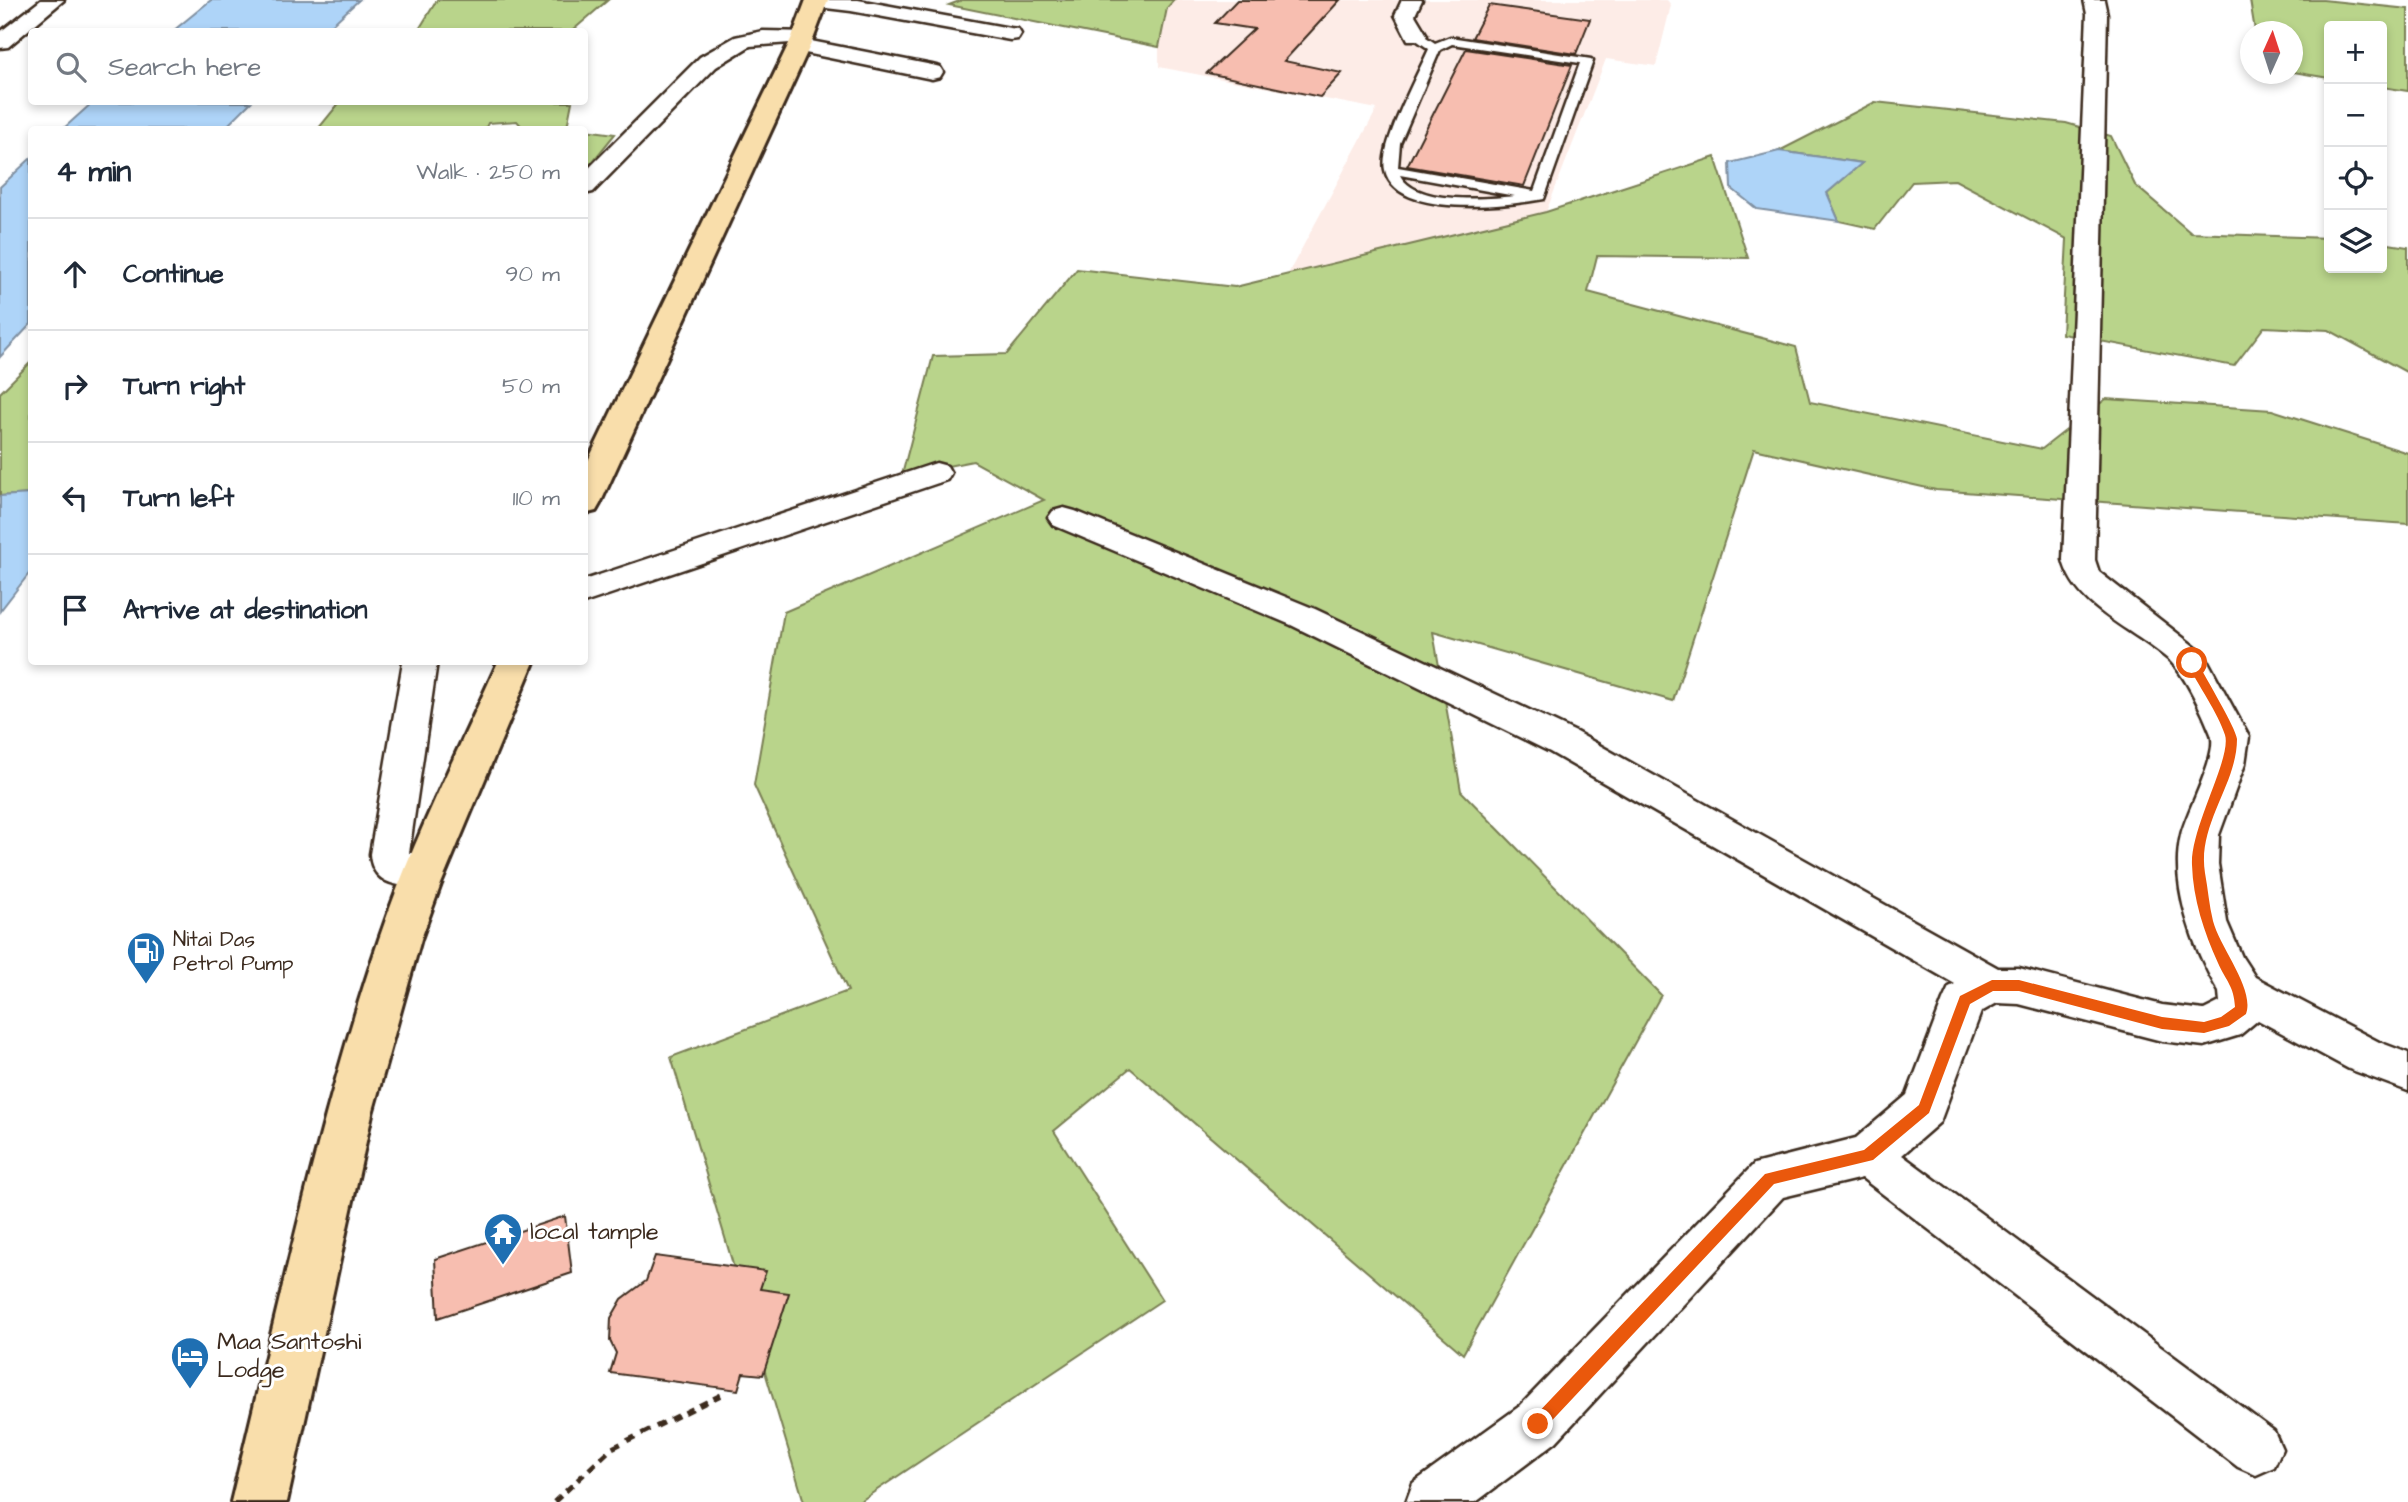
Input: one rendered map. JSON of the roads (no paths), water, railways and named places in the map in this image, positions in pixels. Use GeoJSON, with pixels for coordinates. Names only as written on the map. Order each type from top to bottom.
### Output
{"type":"FeatureCollection","features":[{"type":"Feature","properties":{"kind":"highway"},"geometry":{"type":"LineString","coordinates":[[588,495],[801,41],[817,1]]}},
{"type":"Feature","properties":{"kind":"highway"},"geometry":{"type":"LineString","coordinates":[[259,1502],[349,1114],[400,939],[427,869],[515,665]]}},
{"type":"Feature","properties":{"kind":"street"},"geometry":{"type":"LineString","coordinates":[[0,42],[54,0]]}},
{"type":"Feature","properties":{"kind":"street"},"geometry":{"type":"LineString","coordinates":[[1412,0],[1405,15],[1416,34]]}},
{"type":"Feature","properties":{"kind":"street"},"geometry":{"type":"LineString","coordinates":[[1064,518],[1304,617],[1563,742],[1992,985],[2019,986],[2162,1023],[2204,1028],[2225,1022],[2242,1010],[2240,990],[2225,964],[2207,922],[2198,864],[2200,835],[2226,764],[2231,737],[2192,663],[2180,650],[2093,587],[2082,575],[2079,560],[2096,28],[2094,0]]}},
{"type":"Feature","properties":{"kind":"street"},"geometry":{"type":"LineString","coordinates":[[817,1],[1010,34]]}},
{"type":"Feature","properties":{"kind":"street"},"geometry":{"type":"LineString","coordinates":[[588,183],[708,62],[743,39],[758,36],[801,41],[932,72]]}},
{"type":"Feature","properties":{"kind":"street"},"geometry":{"type":"LineString","coordinates":[[588,591],[936,473]]}},
{"type":"Feature","properties":{"kind":"street"},"geometry":{"type":"LineString","coordinates":[[420,665],[389,854],[390,865],[398,869],[427,869]]}},
{"type":"Feature","properties":{"kind":"street"},"geometry":{"type":"LineString","coordinates":[[1432,1502],[1538,1424],[1770,1179],[1868,1156],[1924,1108],[1964,1000],[1992,985]]}},
{"type":"Feature","properties":{"kind":"street"},"geometry":{"type":"LineString","coordinates":[[2240,990],[2364,1056],[2408,1072]]}},
{"type":"Feature","properties":{"kind":"street"},"geometry":{"type":"LineString","coordinates":[[1868,1156],[2256,1449]]}},
{"type":"Feature","properties":{"kind":"lane"},"geometry":{"type":"LineString","coordinates":[[1416,34],[1435,48]]}},
{"type":"Feature","properties":{"kind":"lane"},"geometry":{"type":"LineString","coordinates":[[1450,40],[1587,61],[1539,196],[1476,205],[1421,195],[1399,185],[1391,170],[1394,143],[1435,48],[1450,40]]}},
{"type":"Feature","properties":{"kind":"lane"},"geometry":{"type":"LineString","coordinates":[[1391,170],[1539,196]]}},
{"type":"Feature","properties":{"kind":"water"},"geometry":{"type":"Polygon","coordinates":[[[211,0],[359,0],[328,28],[177,28],[211,0]]]}},
{"type":"Feature","properties":{"kind":"water"},"geometry":{"type":"Polygon","coordinates":[[[90,105],[248,105],[227,126],[66,126],[90,105]]]}},
{"type":"Feature","properties":{"kind":"water"},"geometry":{"type":"Polygon","coordinates":[[[1779,151],[1862,163],[1827,193],[1839,221],[1757,209],[1731,188],[1730,163],[1779,151]]]}},
{"type":"Feature","properties":{"kind":"water"},"geometry":{"type":"Polygon","coordinates":[[[28,161],[28,327],[0,357],[0,187],[28,161]]]}},
{"type":"Feature","properties":{"kind":"water"},"geometry":{"type":"Polygon","coordinates":[[[28,494],[28,575],[0,611],[0,496],[28,494]]]}},
{"type":"Feature","properties":{"kind":"place","name":"Nitai Das Petrol Pump"},"geometry":{"type":"Point","coordinates":[146,985]}},
{"type":"Feature","properties":{"kind":"place","name":"local tample"},"geometry":{"type":"Point","coordinates":[503,1266]}},
{"type":"Feature","properties":{"kind":"place","name":"Maa Santoshi Lodge"},"geometry":{"type":"Point","coordinates":[190,1390]}}]}
